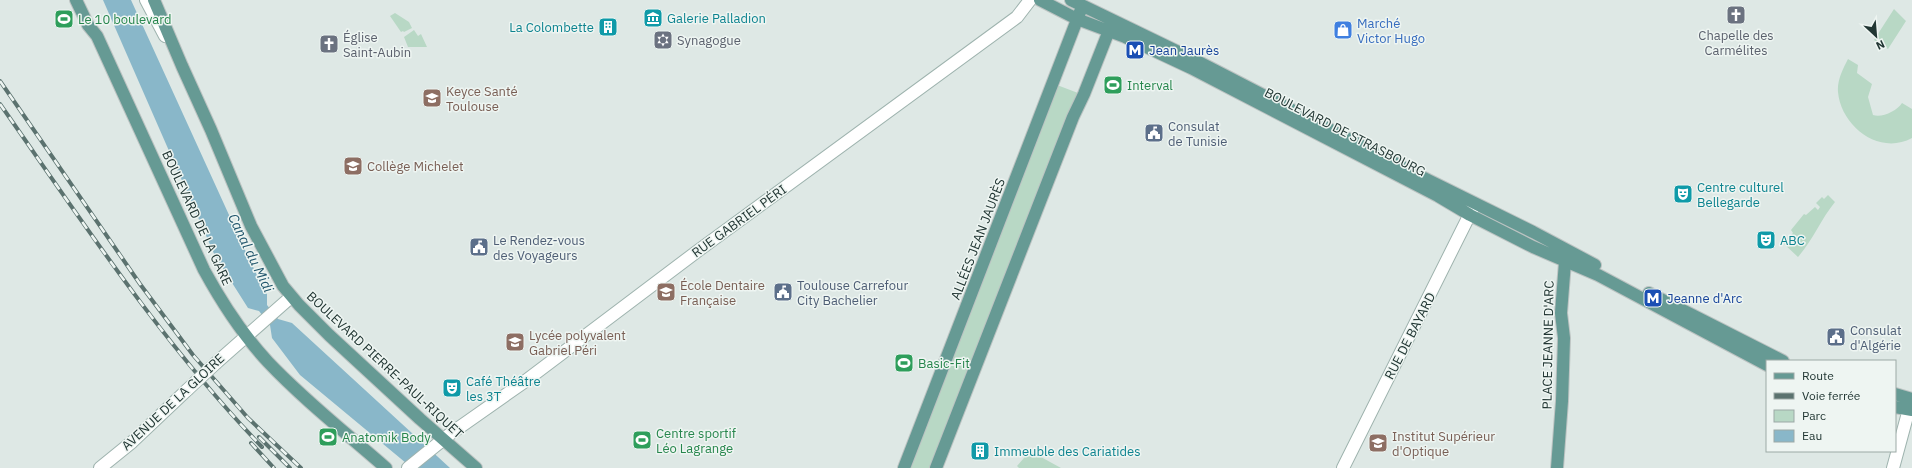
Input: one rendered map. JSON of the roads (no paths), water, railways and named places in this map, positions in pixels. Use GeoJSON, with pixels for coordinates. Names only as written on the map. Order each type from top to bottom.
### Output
{"type":"FeatureCollection","features":[{"type":"Feature","properties":{"kind":"main road","name":"BOULEVARD DE LA GARE"},"geometry":{"type":"LineString","coordinates":[[76,0],[88,25],[97,36],[204,270],[221,300],[250,332],[268,361],[291,384],[386,468]]}},
{"type":"Feature","properties":{"kind":"main road"},"geometry":{"type":"LineString","coordinates":[[85,0],[97,36]]}},
{"type":"Feature","properties":{"kind":"main road","name":"BOULEVARD PIERRE-PAUL-RIQUET"},"geometry":{"type":"LineString","coordinates":[[154,0],[252,226],[276,274],[291,297],[329,335],[420,419],[440,443],[476,468]]}},
{"type":"Feature","properties":{"kind":"main road"},"geometry":{"type":"LineString","coordinates":[[1040,0],[1078,19],[1112,26]]}},
{"type":"Feature","properties":{"kind":"main road"},"geometry":{"type":"LineString","coordinates":[[1071,0],[1083,6],[1112,26]]}},
{"type":"Feature","properties":{"kind":"main road","name":"ALLÉES JEAN JAURÈS"},"geometry":{"type":"LineString","coordinates":[[904,468],[1083,6]]}},
{"type":"Feature","properties":{"kind":"main road"},"geometry":{"type":"LineString","coordinates":[[936,468],[1073,117],[1112,26]]}},
{"type":"Feature","properties":{"kind":"main road","name":"BOULEVARD DE STRASBOURG"},"geometry":{"type":"LineString","coordinates":[[1112,26],[1476,203],[1781,360]]}},
{"type":"Feature","properties":{"kind":"main road","name":"BOULEVARD DE STRASBOURG"},"geometry":{"type":"LineString","coordinates":[[1112,26],[1438,196],[1470,215],[1565,262],[1598,275],[1766,364]]}},
{"type":"Feature","properties":{"kind":"main road"},"geometry":{"type":"LineString","coordinates":[[1561,248],[1565,262]]}},
{"type":"Feature","properties":{"kind":"main road","name":"PLACE JEANNE D'ARC"},"geometry":{"type":"LineString","coordinates":[[1556,468],[1564,347],[1561,313],[1565,262]]}},
{"type":"Feature","properties":{"kind":"main road"},"geometry":{"type":"LineString","coordinates":[[1896,395],[1911,406]]}},
{"type":"Feature","properties":{"kind":"main road"},"geometry":{"type":"LineString","coordinates":[[1896,407],[1911,406]]}},
{"type":"Feature","properties":{"kind":"street"},"geometry":{"type":"LineString","coordinates":[[146,0],[182,66]]}},
{"type":"Feature","properties":{"kind":"street","name":"RUE GABRIEL PÉRI"},"geometry":{"type":"LineString","coordinates":[[408,468],[608,318],[1018,17],[1030,0]]}},
{"type":"Feature","properties":{"kind":"street","name":"RUE DE BAYARD"},"geometry":{"type":"LineString","coordinates":[[1343,468],[1476,203]]}},
{"type":"Feature","properties":{"kind":"street","name":"AVENUE DE LA GLOIRE"},"geometry":{"type":"LineString","coordinates":[[100,468],[136,438],[250,332],[291,297]]}},
{"type":"Feature","properties":{"kind":"street"},"geometry":{"type":"LineString","coordinates":[[1893,468],[1911,406]]}},
{"type":"Feature","properties":{"kind":"water"},"geometry":{"type":"Polygon","coordinates":[[[103,0],[131,0],[250,261],[267,294],[267,305],[278,319],[292,323],[450,468],[412,468],[300,375],[272,338],[270,325],[259,311],[248,308],[215,256],[103,0]]]}},
{"type":"Feature","properties":{"kind":"railway"},"geometry":{"type":"LineString","coordinates":[[0,81],[140,284],[193,355],[248,418],[301,468]]}},
{"type":"Feature","properties":{"kind":"railway"},"geometry":{"type":"LineString","coordinates":[[0,104],[93,237],[157,324],[190,366],[262,447]]}},
{"type":"Feature","properties":{"kind":"railway"},"geometry":{"type":"LineString","coordinates":[[259,437],[290,468]]}},
{"type":"Feature","properties":{"kind":"railway"},"geometry":{"type":"LineString","coordinates":[[251,443],[274,468]]}},
{"type":"Feature","properties":{"kind":"place","name":"Chapelle des Carmélites"},"geometry":{"type":"Point","coordinates":[1736,15]}},
{"type":"Feature","properties":{"kind":"place","name":"Galerie Palladion"},"geometry":{"type":"Point","coordinates":[653,18]}},
{"type":"Feature","properties":{"kind":"place","name":"Le 10 boulevard"},"geometry":{"type":"Point","coordinates":[64,19]}},
{"type":"Feature","properties":{"kind":"place","name":"La Colombette"},"geometry":{"type":"Point","coordinates":[608,27]}},
{"type":"Feature","properties":{"kind":"place","name":"Marché Victor Hugo"},"geometry":{"type":"Point","coordinates":[1343,30]}},
{"type":"Feature","properties":{"kind":"place","name":"Synagogue"},"geometry":{"type":"Point","coordinates":[663,40]}},
{"type":"Feature","properties":{"kind":"place","name":"Église Saint-Aubin"},"geometry":{"type":"Point","coordinates":[329,44]}},
{"type":"Feature","properties":{"kind":"place","name":"Jean Jaurès"},"geometry":{"type":"Point","coordinates":[1135,50]}},
{"type":"Feature","properties":{"kind":"place","name":"Interval"},"geometry":{"type":"Point","coordinates":[1113,85]}},
{"type":"Feature","properties":{"kind":"place","name":"Keyce Santé Toulouse"},"geometry":{"type":"Point","coordinates":[432,98]}},
{"type":"Feature","properties":{"kind":"place","name":"Consulat de Tunisie"},"geometry":{"type":"Point","coordinates":[1154,133]}},
{"type":"Feature","properties":{"kind":"place","name":"Collège Michelet"},"geometry":{"type":"Point","coordinates":[353,166]}},
{"type":"Feature","properties":{"kind":"place","name":"Centre culturel Bellegarde"},"geometry":{"type":"Point","coordinates":[1683,194]}},
{"type":"Feature","properties":{"kind":"place","name":"ABC"},"geometry":{"type":"Point","coordinates":[1766,240]}},
{"type":"Feature","properties":{"kind":"place","name":"Le Rendez-vous des Voyageurs"},"geometry":{"type":"Point","coordinates":[479,247]}},
{"type":"Feature","properties":{"kind":"place","name":"École Dentaire Française"},"geometry":{"type":"Point","coordinates":[666,292]}},
{"type":"Feature","properties":{"kind":"place","name":"Toulouse Carrefour City Bachelier"},"geometry":{"type":"Point","coordinates":[783,292]}},
{"type":"Feature","properties":{"kind":"place","name":"Jeanne d'Arc"},"geometry":{"type":"Point","coordinates":[1653,298]}},
{"type":"Feature","properties":{"kind":"place","name":"Consulat d'Algérie"},"geometry":{"type":"Point","coordinates":[1836,337]}},
{"type":"Feature","properties":{"kind":"place","name":"Lycée polyvalent Gabriel Péri"},"geometry":{"type":"Point","coordinates":[515,342]}},
{"type":"Feature","properties":{"kind":"place","name":"Basic-Fit"},"geometry":{"type":"Point","coordinates":[904,363]}},
{"type":"Feature","properties":{"kind":"place","name":"Café Théâtre les 3T"},"geometry":{"type":"Point","coordinates":[452,388]}},
{"type":"Feature","properties":{"kind":"place","name":"Anatomik Body"},"geometry":{"type":"Point","coordinates":[328,437]}},
{"type":"Feature","properties":{"kind":"place","name":"Centre sportif Léo Lagrange"},"geometry":{"type":"Point","coordinates":[642,440]}},
{"type":"Feature","properties":{"kind":"place","name":"Institut Supérieur d'Optique"},"geometry":{"type":"Point","coordinates":[1378,443]}},
{"type":"Feature","properties":{"kind":"place","name":"Immeuble des Cariatides"},"geometry":{"type":"Point","coordinates":[980,451]}},
{"type":"Feature","properties":{"kind":"water label","name":"Canal du Midi"},"geometry":{"type":"Point","coordinates":[251,253]}}]}
